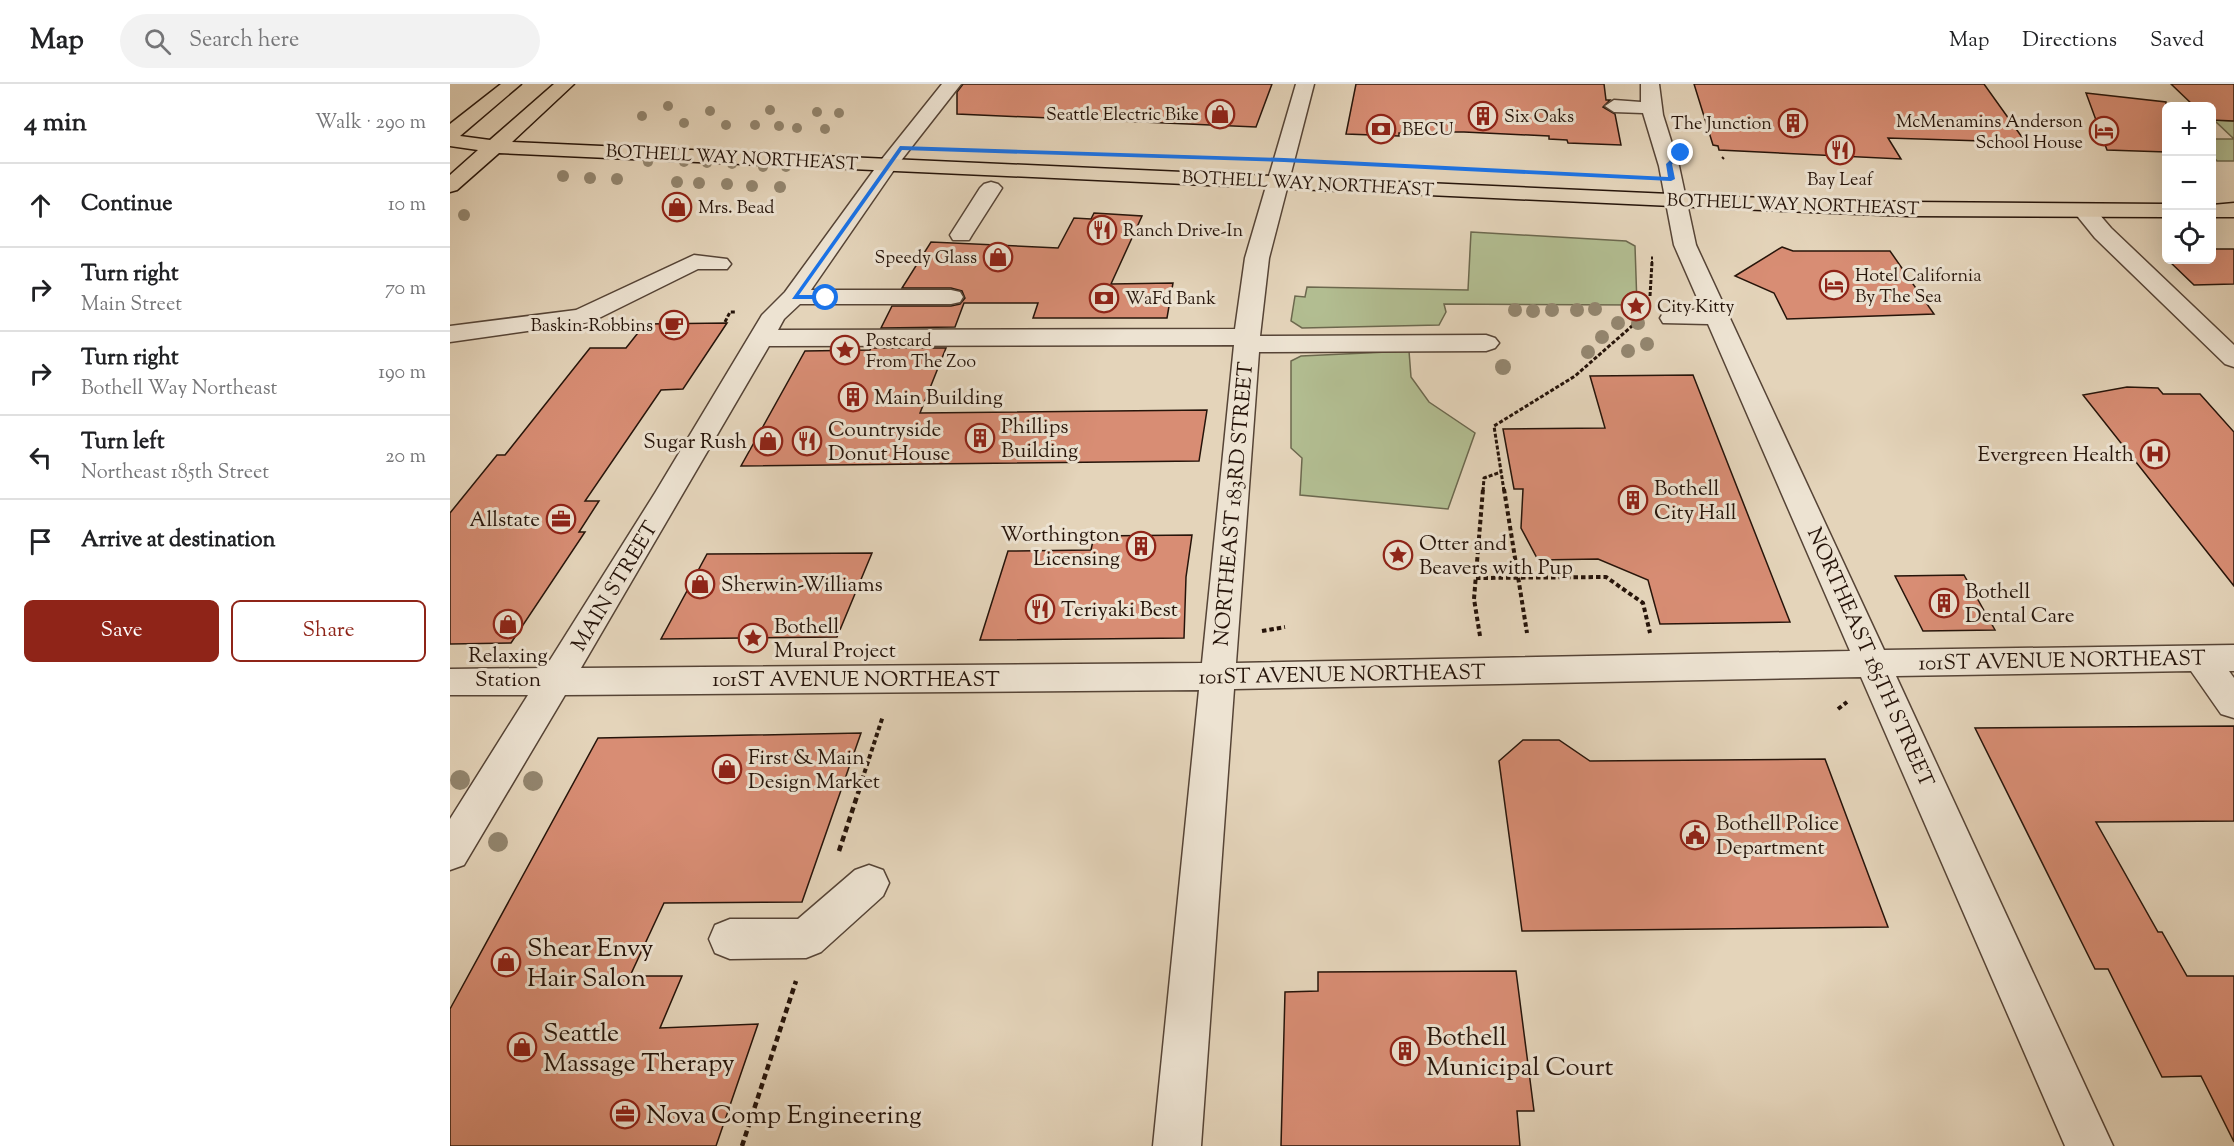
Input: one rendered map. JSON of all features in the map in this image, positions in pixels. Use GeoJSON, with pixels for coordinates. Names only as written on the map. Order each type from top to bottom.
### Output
{"type":"FeatureCollection","features":[{"type":"Feature","properties":{"kind":"main road","name":"BOTHELL WAY NORTHEAST"},"geometry":{"type":"LineString","coordinates":[[450,138],[512,84]]}},
{"type":"Feature","properties":{"kind":"main road"},"geometry":{"type":"LineString","coordinates":[[450,186],[565,84]]}},
{"type":"Feature","properties":{"kind":"main road","name":"BOTHELL WAY NORTHEAST"},"geometry":{"type":"LineString","coordinates":[[450,138],[895,156],[1277,182],[1695,180]]}},
{"type":"Feature","properties":{"kind":"main road","name":"BOTHELL WAY NORTHEAST"},"geometry":{"type":"LineString","coordinates":[[895,156],[1133,156]]}},
{"type":"Feature","properties":{"kind":"main road","name":"BOTHELL WAY NORTHEAST"},"geometry":{"type":"LineString","coordinates":[[1261,160],[1305,161]]}},
{"type":"Feature","properties":{"kind":"main road","name":"BOTHELL WAY NORTHEAST"},"geometry":{"type":"LineString","coordinates":[[1667,180],[1908,209],[2162,211]]}},
{"type":"Feature","properties":{"kind":"main road","name":"BOTHELL WAY NORTHEAST"},"geometry":{"type":"LineString","coordinates":[[1787,184],[1900,189],[2162,191]]}},
{"type":"Feature","properties":{"kind":"main road"},"geometry":{"type":"LineString","coordinates":[[2216,191],[2234,190]]}},
{"type":"Feature","properties":{"kind":"main road"},"geometry":{"type":"LineString","coordinates":[[2216,211],[2234,210]]}},
{"type":"Feature","properties":{"kind":"street","name":"MAIN STREET"},"geometry":{"type":"LineString","coordinates":[[450,853],[776,317],[895,156],[952,84]]}},
{"type":"Feature","properties":{"kind":"street","name":"NORTHEAST 183RD STREET"},"geometry":{"type":"LineString","coordinates":[[1177,1146],[1247,340],[1257,258],[1305,84]]}},
{"type":"Feature","properties":{"kind":"street","name":"NORTHEAST 185TH STREET"},"geometry":{"type":"LineString","coordinates":[[1650,84],[1666,111],[1681,153],[1667,180],[1685,245],[2089,1146]]}},
{"type":"Feature","properties":{"kind":"street","name":"NORTHEAST 185TH STREET"},"geometry":{"type":"LineString","coordinates":[[1665,84],[1666,111]]}},
{"type":"Feature","properties":{"kind":"street"},"geometry":{"type":"LineString","coordinates":[[1614,106],[1666,111]]}},
{"type":"Feature","properties":{"kind":"street"},"geometry":{"type":"LineString","coordinates":[[961,235],[991,188]]}},
{"type":"Feature","properties":{"kind":"street"},"geometry":{"type":"LineString","coordinates":[[2085,212],[2103,233],[2234,359]]}},
{"type":"Feature","properties":{"kind":"street"},"geometry":{"type":"LineString","coordinates":[[450,334],[582,317],[694,262],[719,264]]}},
{"type":"Feature","properties":{"kind":"street"},"geometry":{"type":"LineString","coordinates":[[776,317],[951,297]]}},
{"type":"Feature","properties":{"kind":"street"},"geometry":{"type":"LineString","coordinates":[[1672,318],[1717,316]]}},
{"type":"Feature","properties":{"kind":"street"},"geometry":{"type":"LineString","coordinates":[[776,317],[1247,340],[1486,343]]}},
{"type":"Feature","properties":{"kind":"street"},"geometry":{"type":"LineString","coordinates":[[2218,658],[2234,704]]}},
{"type":"Feature","properties":{"kind":"street","name":"101ST AVENUE NORTHEAST"},"geometry":{"type":"LineString","coordinates":[[450,682],[1544,671],[1873,662],[2218,658]]}},
{"type":"Feature","properties":{"kind":"street"},"geometry":{"type":"LineString","coordinates":[[730,939],[806,938],[869,883]]}},
{"type":"Feature","properties":{"kind":"path"},"geometry":{"type":"LineString","coordinates":[[1650,304],[1649,278],[1652,252]]}},
{"type":"Feature","properties":{"kind":"path"},"geometry":{"type":"LineString","coordinates":[[725,322],[730,312],[737,312]]}},
{"type":"Feature","properties":{"kind":"path"},"geometry":{"type":"LineString","coordinates":[[1526,626],[1494,426],[1575,376],[1643,316]]}},
{"type":"Feature","properties":{"kind":"path"},"geometry":{"type":"LineString","coordinates":[[1480,641],[1474,599],[1484,478],[1501,472]]}},
{"type":"Feature","properties":{"kind":"path"},"geometry":{"type":"LineString","coordinates":[[1476,578],[1606,577],[1643,603],[1648,622]]}},
{"type":"Feature","properties":{"kind":"path"},"geometry":{"type":"LineString","coordinates":[[1258,631],[1285,627]]}},
{"type":"Feature","properties":{"kind":"path"},"geometry":{"type":"LineString","coordinates":[[1838,709],[1850,700]]}},
{"type":"Feature","properties":{"kind":"green space"},"geometry":{"type":"Polygon","coordinates":[[[2216,120],[2234,121],[2234,139],[2216,122],[2216,120]]]}},
{"type":"Feature","properties":{"kind":"green space"},"geometry":{"type":"Polygon","coordinates":[[[2216,139],[2234,139],[2234,161],[2216,160],[2216,139]]]}},
{"type":"Feature","properties":{"kind":"green space"},"geometry":{"type":"Polygon","coordinates":[[[1471,232],[1626,241],[1635,246],[1637,305],[1444,304],[1446,312],[1439,325],[1302,328],[1291,321],[1295,296],[1305,297],[1307,287],[1468,290],[1471,232]]]}},
{"type":"Feature","properties":{"kind":"green space"},"geometry":{"type":"Polygon","coordinates":[[[1409,351],[1411,377],[1429,402],[1475,433],[1448,509],[1300,495],[1302,458],[1291,448],[1291,361],[1301,356],[1409,351]]]}},
{"type":"Feature","properties":{"kind":"building"},"geometry":{"type":"Polygon","coordinates":[[[963,84],[1272,84],[1256,127],[957,114],[957,92],[963,84]]]}},
{"type":"Feature","properties":{"kind":"building","name":"Six Oaks"},"geometry":{"type":"Polygon","coordinates":[[[1356,84],[1604,84],[1606,100],[1610,100],[1603,107],[1615,114],[1621,145],[1568,143],[1567,140],[1549,139],[1549,136],[1464,132],[1399,133],[1399,136],[1346,134],[1356,84]]]}},
{"type":"Feature","properties":{"kind":"building","name":"The Junction"},"geometry":{"type":"Polygon","coordinates":[[[1694,84],[1984,84],[2029,147],[1985,145],[1983,141],[1888,138],[1901,159],[1719,150],[1718,146],[1713,145],[1694,84]]]}},
{"type":"Feature","properties":{"kind":"building"},"geometry":{"type":"Polygon","coordinates":[[[2171,84],[2234,84],[2234,121],[2216,120],[2216,102],[2190,102],[2171,84]]]}},
{"type":"Feature","properties":{"kind":"building"},"geometry":{"type":"Polygon","coordinates":[[[2086,93],[2166,102],[2162,102],[2162,152],[2107,150],[2086,93]]]}},
{"type":"Feature","properties":{"kind":"building"},"geometry":{"type":"Polygon","coordinates":[[[1094,213],[1142,216],[1111,284],[1173,283],[1167,318],[1033,318],[1038,303],[964,303],[955,327],[881,328],[892,306],[951,306],[960,304],[965,298],[962,291],[951,288],[902,288],[931,242],[1058,248],[1074,218],[1091,219],[1094,213]]]}},
{"type":"Feature","properties":{"kind":"building","name":"Hotel California By The Sea"},"geometry":{"type":"Polygon","coordinates":[[[1782,247],[1793,251],[1890,251],[1934,314],[1787,319],[1774,293],[1735,276],[1782,247]]]}},
{"type":"Feature","properties":{"kind":"building"},"geometry":{"type":"Polygon","coordinates":[[[2216,249],[2234,249],[2234,284],[2194,285],[2172,264],[2216,264],[2216,249]]]}},
{"type":"Feature","properties":{"kind":"building"},"geometry":{"type":"Polygon","coordinates":[[[727,323],[683,389],[661,390],[585,501],[599,501],[579,532],[585,532],[511,643],[450,644],[450,513],[497,455],[505,455],[590,348],[626,348],[645,324],[727,323]]]}},
{"type":"Feature","properties":{"kind":"building","name":"Phillips Building"},"geometry":{"type":"Polygon","coordinates":[[[871,348],[946,348],[920,413],[1207,410],[1199,461],[741,466],[805,351],[870,350],[871,348]]]}},
{"type":"Feature","properties":{"kind":"building","name":"Bothell City Hall"},"geometry":{"type":"Polygon","coordinates":[[[1693,375],[1790,622],[1660,624],[1648,580],[1598,559],[1538,560],[1521,528],[1523,489],[1514,489],[1503,429],[1605,428],[1590,376],[1693,375]]]}},
{"type":"Feature","properties":{"kind":"building","name":"Evergreen Health"},"geometry":{"type":"Polygon","coordinates":[[[2127,387],[2158,388],[2163,394],[2200,394],[2234,432],[2234,586],[2083,395],[2127,387]]]}},
{"type":"Feature","properties":{"kind":"building"},"geometry":{"type":"Polygon","coordinates":[[[1192,535],[1186,577],[1184,638],[980,640],[1008,551],[1091,550],[1094,536],[1192,535]]]}},
{"type":"Feature","properties":{"kind":"building"},"geometry":{"type":"Polygon","coordinates":[[[872,553],[837,637],[661,639],[707,554],[872,553]]]}},
{"type":"Feature","properties":{"kind":"building","name":"Bothell Dental Care"},"geometry":{"type":"Polygon","coordinates":[[[1964,575],[1995,630],[1923,631],[1895,576],[1964,575]]]}},
{"type":"Feature","properties":{"kind":"building"},"geometry":{"type":"Polygon","coordinates":[[[2234,726],[2234,821],[2096,822],[2158,932],[2162,932],[2187,976],[2234,976],[2234,1142],[2201,1076],[2162,1077],[2108,969],[2095,969],[1975,728],[2234,726]]]}},
{"type":"Feature","properties":{"kind":"building"},"geometry":{"type":"Polygon","coordinates":[[[861,733],[802,902],[664,903],[630,976],[682,976],[660,1028],[758,1024],[716,1146],[450,1146],[450,1009],[598,738],[861,733]]]}},
{"type":"Feature","properties":{"kind":"building","name":"Bothell Police Department"},"geometry":{"type":"Polygon","coordinates":[[[1523,740],[1559,740],[1590,761],[1825,759],[1888,927],[1522,931],[1499,761],[1523,740]]]}},
{"type":"Feature","properties":{"kind":"building","name":"Bothell Municipal Court"},"geometry":{"type":"Polygon","coordinates":[[[1516,971],[1534,1111],[1517,1111],[1520,1146],[1281,1146],[1285,992],[1318,991],[1318,972],[1516,971]]]}},
{"type":"Feature","properties":{"kind":"place","name":"Seattle Electric Bike"},"geometry":{"type":"Point","coordinates":[1220,114]}},
{"type":"Feature","properties":{"kind":"place","name":"Six Oaks"},"geometry":{"type":"Point","coordinates":[1483,116]}},
{"type":"Feature","properties":{"kind":"place","name":"The Junction"},"geometry":{"type":"Point","coordinates":[1793,123]}},
{"type":"Feature","properties":{"kind":"place","name":"BECU"},"geometry":{"type":"Point","coordinates":[1381,129]}},
{"type":"Feature","properties":{"kind":"place","name":"McMenamins Anderson School House"},"geometry":{"type":"Point","coordinates":[2104,131]}},
{"type":"Feature","properties":{"kind":"place","name":"Bay Leaf"},"geometry":{"type":"Point","coordinates":[1840,150]}},
{"type":"Feature","properties":{"kind":"place","name":"Mrs. Bead"},"geometry":{"type":"Point","coordinates":[677,207]}},
{"type":"Feature","properties":{"kind":"place","name":"Ranch Drive-In"},"geometry":{"type":"Point","coordinates":[1102,230]}},
{"type":"Feature","properties":{"kind":"place","name":"Speedy Glass"},"geometry":{"type":"Point","coordinates":[998,257]}},
{"type":"Feature","properties":{"kind":"place","name":"Hotel California By The Sea"},"geometry":{"type":"Point","coordinates":[1834,285]}},
{"type":"Feature","properties":{"kind":"place","name":"WaFd Bank"},"geometry":{"type":"Point","coordinates":[1104,298]}},
{"type":"Feature","properties":{"kind":"place","name":"City Kitty"},"geometry":{"type":"Point","coordinates":[1636,306]}},
{"type":"Feature","properties":{"kind":"place","name":"Baskin-Robbins"},"geometry":{"type":"Point","coordinates":[674,325]}},
{"type":"Feature","properties":{"kind":"place","name":"Postcard From The Zoo"},"geometry":{"type":"Point","coordinates":[845,350]}},
{"type":"Feature","properties":{"kind":"place","name":"Main Building"},"geometry":{"type":"Point","coordinates":[853,397]}},
{"type":"Feature","properties":{"kind":"place","name":"Phillips Building"},"geometry":{"type":"Point","coordinates":[980,438]}},
{"type":"Feature","properties":{"kind":"place","name":"Sugar Rush"},"geometry":{"type":"Point","coordinates":[768,441]}},
{"type":"Feature","properties":{"kind":"place","name":"Countryside Donut House"},"geometry":{"type":"Point","coordinates":[807,441]}},
{"type":"Feature","properties":{"kind":"place","name":"Evergreen Health"},"geometry":{"type":"Point","coordinates":[2155,454]}},
{"type":"Feature","properties":{"kind":"place","name":"Bothell City Hall"},"geometry":{"type":"Point","coordinates":[1633,500]}},
{"type":"Feature","properties":{"kind":"place","name":"Allstate"},"geometry":{"type":"Point","coordinates":[561,519]}},
{"type":"Feature","properties":{"kind":"place","name":"Worthington Licensing"},"geometry":{"type":"Point","coordinates":[1141,546]}},
{"type":"Feature","properties":{"kind":"place","name":"Otter and Beavers with Pup"},"geometry":{"type":"Point","coordinates":[1398,555]}},
{"type":"Feature","properties":{"kind":"place","name":"Sherwin-Williams"},"geometry":{"type":"Point","coordinates":[700,584]}},
{"type":"Feature","properties":{"kind":"place","name":"Bothell Dental Care"},"geometry":{"type":"Point","coordinates":[1944,603]}},
{"type":"Feature","properties":{"kind":"place","name":"Teriyaki Best"},"geometry":{"type":"Point","coordinates":[1040,609]}},
{"type":"Feature","properties":{"kind":"place","name":"Relaxing Station"},"geometry":{"type":"Point","coordinates":[508,624]}},
{"type":"Feature","properties":{"kind":"place","name":"Bothell Mural Project"},"geometry":{"type":"Point","coordinates":[753,638]}},
{"type":"Feature","properties":{"kind":"place","name":"First & Main Design Market"},"geometry":{"type":"Point","coordinates":[727,769]}},
{"type":"Feature","properties":{"kind":"place","name":"Bothell Police Department"},"geometry":{"type":"Point","coordinates":[1695,835]}},
{"type":"Feature","properties":{"kind":"place","name":"Shear Envy Hair Salon"},"geometry":{"type":"Point","coordinates":[506,962]}},
{"type":"Feature","properties":{"kind":"place","name":"Seattle Massage Therapy"},"geometry":{"type":"Point","coordinates":[522,1047]}},
{"type":"Feature","properties":{"kind":"place","name":"Bothell Municipal Court"},"geometry":{"type":"Point","coordinates":[1405,1051]}},
{"type":"Feature","properties":{"kind":"place","name":"Nova Comp Engineering"},"geometry":{"type":"Point","coordinates":[625,1114]}},
{"type":"Feature","properties":{"kind":"route"},"geometry":{"type":"LineString","coordinates":[[826,298],[794,297],[900,148],[1284,160],[1671,179],[1669,164],[1681,153]]}}]}
